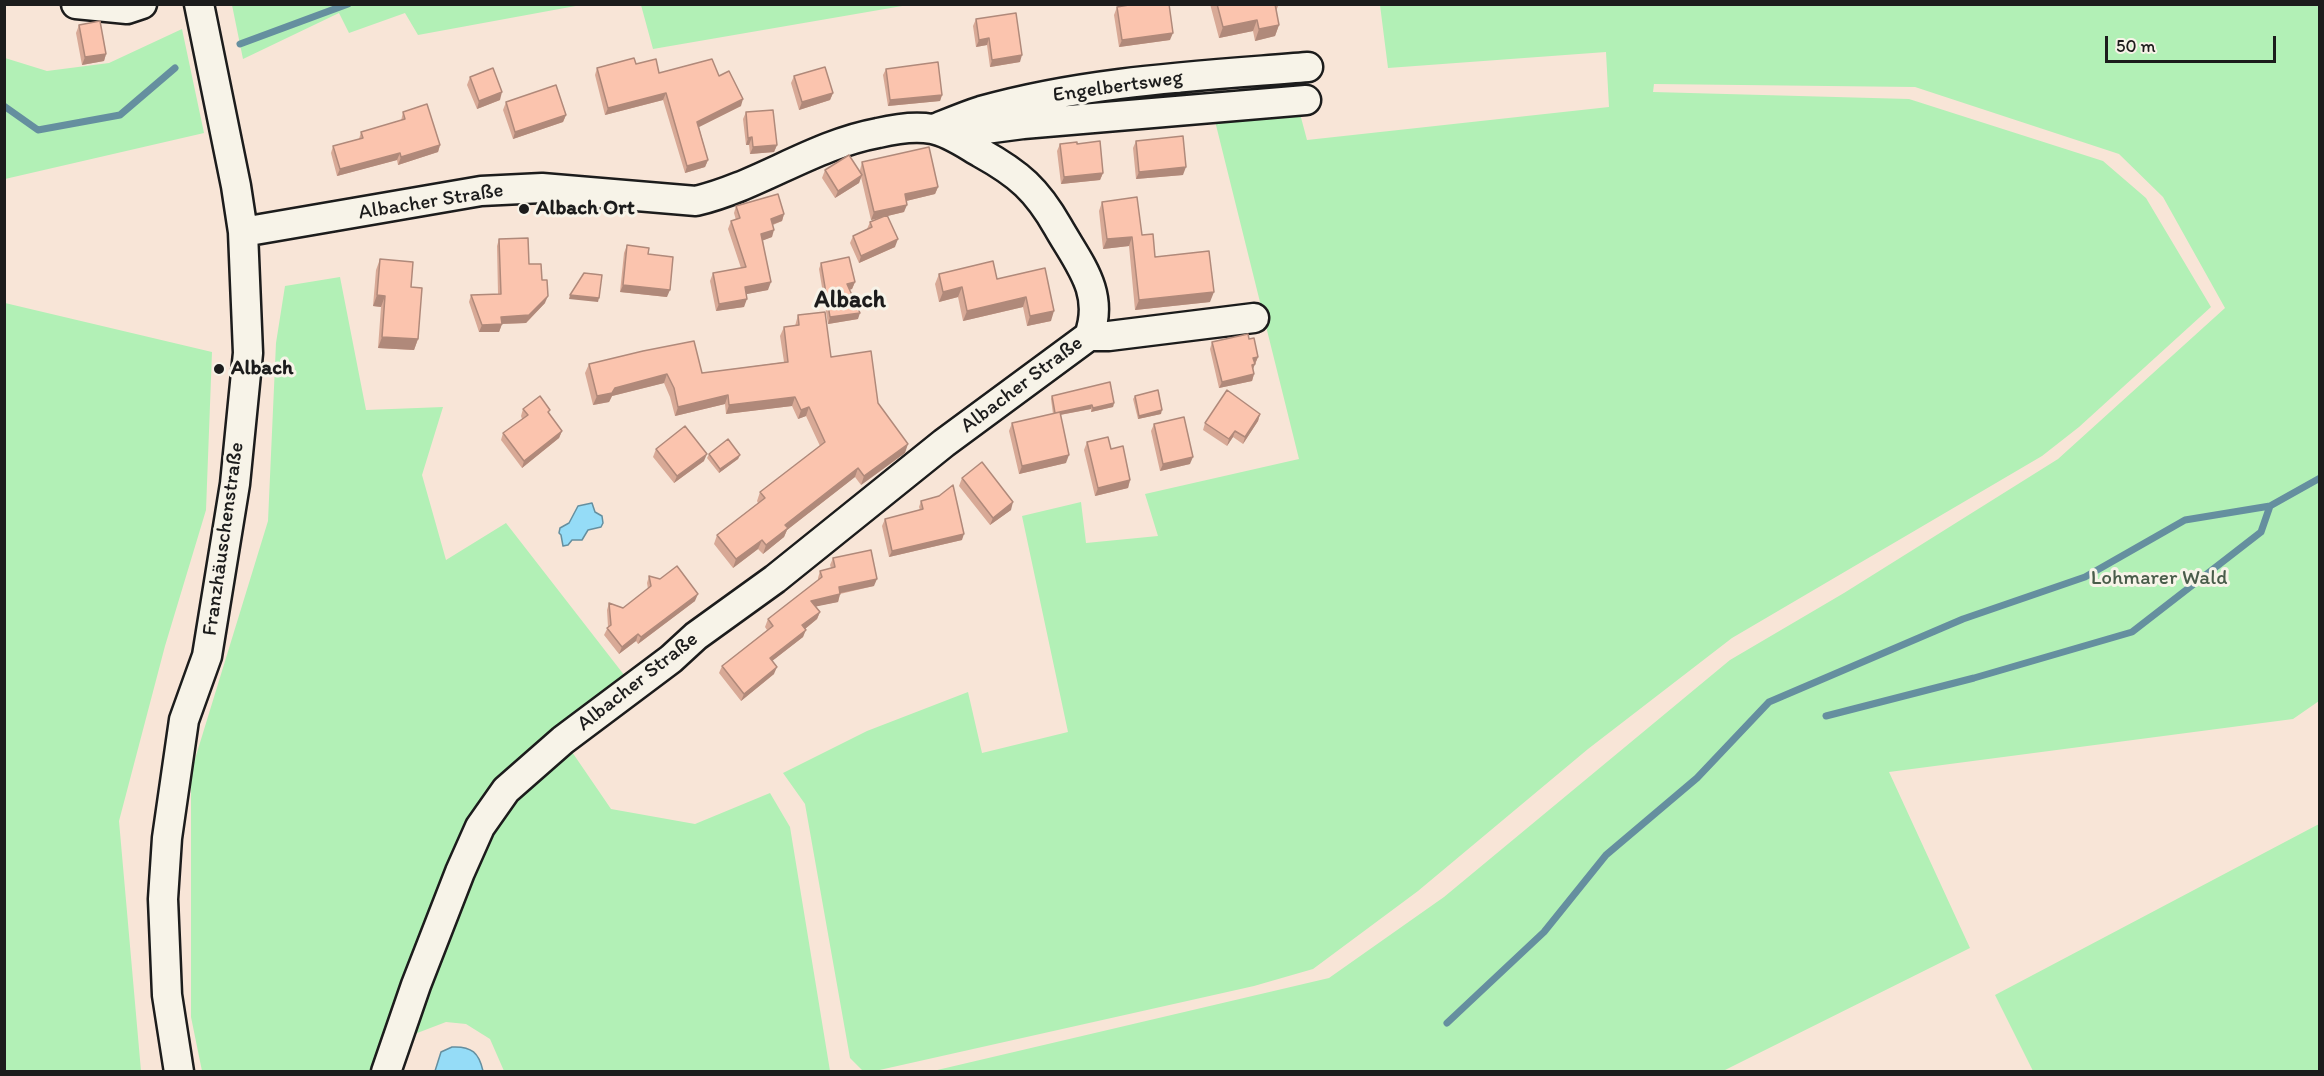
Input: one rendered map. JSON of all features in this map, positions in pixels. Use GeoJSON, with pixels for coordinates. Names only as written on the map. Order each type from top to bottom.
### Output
{"type":"FeatureCollection","features":[{"type":"Feature","properties":{"kind":"street"},"geometry":{"type":"LineString","coordinates":[[76,4],[127,9],[142,4]]}},
{"type":"Feature","properties":{"kind":"street","name":"Franzhäuschenstraße"},"geometry":{"type":"LineString","coordinates":[[179,1071],[166,995],[162,899],[167,838],[184,720],[207,656],[235,484],[248,353],[243,232],[236,186],[199,4]]}},
{"type":"Feature","properties":{"kind":"street","name":"Engelbertsweg"},"geometry":{"type":"LineString","coordinates":[[933,129],[989,109],[1126,82],[1308,67]]}},
{"type":"Feature","properties":{"kind":"street","name":"Engelbertsweg"},"geometry":{"type":"LineString","coordinates":[[960,141],[985,129],[1023,124],[1306,100]]}},
{"type":"Feature","properties":{"kind":"street","name":"Albacher Straße"},"geometry":{"type":"LineString","coordinates":[[243,232],[481,191],[542,188],[696,201],[719,196],[829,146],[860,136],[898,129],[933,129],[960,141],[1016,174],[1044,202],[1089,279],[1095,297],[1095,320],[1089,336],[944,443],[775,579],[696,636],[670,659],[563,740],[506,790],[480,827],[460,872],[416,985],[386,1071]]}},
{"type":"Feature","properties":{"kind":"street"},"geometry":{"type":"LineString","coordinates":[[1089,336],[1109,336],[1254,318]]}},
{"type":"Feature","properties":{"kind":"green space"},"geometry":{"type":"Polygon","coordinates":[[[232,4],[581,5],[418,35],[405,13],[349,33],[339,13],[243,59],[232,4]]]}},
{"type":"Feature","properties":{"kind":"green space"},"geometry":{"type":"Polygon","coordinates":[[[641,4],[908,5],[653,49],[641,4]]]}},
{"type":"Feature","properties":{"kind":"green space","name":"Lohmarer Wald"},"geometry":{"type":"Polygon","coordinates":[[[1380,5],[2319,5],[2319,701],[2293,719],[1889,772],[1970,948],[1723,1071],[933,1071],[1329,978],[1444,897],[1730,660],[1844,593],[2058,459],[2225,308],[2163,197],[2119,154],[1915,87],[1654,84],[1653,92],[1909,99],[2103,161],[2146,198],[2211,307],[2079,427],[2042,456],[1732,638],[1588,749],[1418,891],[1313,969],[1254,986],[875,1071],[863,1071],[850,1058],[805,804],[783,773],[867,731],[968,692],[982,753],[1068,732],[1022,516],[1081,502],[1086,543],[1158,536],[1145,494],[1299,459],[1213,113],[1299,110],[1307,140],[1609,107],[1606,52],[1388,68],[1380,5]]]}},
{"type":"Feature","properties":{"kind":"green space"},"geometry":{"type":"Polygon","coordinates":[[[182,29],[204,133],[5,179],[5,58],[47,71],[109,63],[182,29]]]}},
{"type":"Feature","properties":{"kind":"green space"},"geometry":{"type":"Polygon","coordinates":[[[340,277],[366,410],[443,407],[422,475],[446,560],[506,523],[628,680],[509,771],[375,1071],[202,1071],[191,1017],[191,772],[268,521],[276,343],[285,286],[340,277]]]}},
{"type":"Feature","properties":{"kind":"green space"},"geometry":{"type":"Polygon","coordinates":[[[5,303],[212,352],[206,510],[165,646],[119,821],[141,1071],[5,1071],[5,303]]]}},
{"type":"Feature","properties":{"kind":"green space"},"geometry":{"type":"Polygon","coordinates":[[[570,749],[611,809],[695,824],[770,793],[790,827],[830,1071],[504,1071],[490,1039],[466,1024],[446,1022],[412,1035],[493,826],[535,779],[570,749]]]}},
{"type":"Feature","properties":{"kind":"green space"},"geometry":{"type":"Polygon","coordinates":[[[2319,824],[2319,1071],[2033,1071],[1995,995],[2319,824]]]}},
{"type":"Feature","properties":{"kind":"water"},"geometry":{"type":"Polygon","coordinates":[[[592,503],[595,512],[602,516],[601,527],[588,530],[582,540],[572,540],[568,545],[563,546],[559,533],[560,528],[569,523],[578,506],[592,503]]]}},
{"type":"Feature","properties":{"kind":"water"},"geometry":{"type":"Polygon","coordinates":[[[452,1047],[470,1049],[477,1055],[483,1071],[435,1071],[441,1052],[452,1047]]]}},
{"type":"Feature","properties":{"kind":"building"},"geometry":{"type":"Polygon","coordinates":[[[1135,4],[1169,4],[1173,33],[1122,40],[1117,7],[1135,4]]]}},
{"type":"Feature","properties":{"kind":"building"},"geometry":{"type":"Polygon","coordinates":[[[1217,4],[1275,4],[1279,25],[1259,29],[1257,20],[1223,27],[1217,4]]]}},
{"type":"Feature","properties":{"kind":"building"},"geometry":{"type":"Polygon","coordinates":[[[1016,13],[1022,55],[992,60],[989,38],[979,40],[976,19],[1016,13]]]}},
{"type":"Feature","properties":{"kind":"building"},"geometry":{"type":"Polygon","coordinates":[[[100,21],[106,54],[85,57],[79,25],[100,21]]]}},
{"type":"Feature","properties":{"kind":"building"},"geometry":{"type":"Polygon","coordinates":[[[634,58],[636,64],[656,59],[659,73],[712,59],[719,76],[729,71],[743,99],[697,122],[708,160],[687,166],[666,93],[608,108],[597,68],[634,58]]]}},
{"type":"Feature","properties":{"kind":"building"},"geometry":{"type":"Polygon","coordinates":[[[938,62],[942,95],[890,100],[886,69],[938,62]]]}},
{"type":"Feature","properties":{"kind":"building"},"geometry":{"type":"Polygon","coordinates":[[[825,67],[833,93],[802,102],[794,76],[825,67]]]}},
{"type":"Feature","properties":{"kind":"building"},"geometry":{"type":"Polygon","coordinates":[[[493,68],[502,92],[479,101],[470,77],[493,68]]]}},
{"type":"Feature","properties":{"kind":"building"},"geometry":{"type":"Polygon","coordinates":[[[556,85],[566,115],[515,132],[506,102],[556,85]]]}},
{"type":"Feature","properties":{"kind":"building"},"geometry":{"type":"Polygon","coordinates":[[[427,104],[440,145],[401,157],[400,153],[340,169],[333,146],[363,138],[361,132],[405,119],[403,112],[427,104]]]}},
{"type":"Feature","properties":{"kind":"building"},"geometry":{"type":"Polygon","coordinates":[[[773,110],[777,145],[753,147],[752,137],[748,138],[746,112],[773,110]]]}},
{"type":"Feature","properties":{"kind":"building"},"geometry":{"type":"Polygon","coordinates":[[[1183,136],[1186,167],[1139,172],[1136,141],[1183,136]]]}},
{"type":"Feature","properties":{"kind":"building"},"geometry":{"type":"Polygon","coordinates":[[[1100,141],[1103,173],[1064,177],[1060,144],[1100,141]]]}},
{"type":"Feature","properties":{"kind":"building"},"geometry":{"type":"Polygon","coordinates":[[[929,147],[938,187],[905,194],[907,205],[874,212],[862,162],[929,147]]]}},
{"type":"Feature","properties":{"kind":"building"},"geometry":{"type":"Polygon","coordinates":[[[849,155],[862,175],[838,191],[825,170],[849,155]]]}},
{"type":"Feature","properties":{"kind":"building"},"geometry":{"type":"Polygon","coordinates":[[[778,194],[784,214],[771,219],[774,230],[761,234],[771,282],[745,287],[747,299],[719,304],[713,273],[746,267],[731,221],[740,218],[736,206],[778,194]]]}},
{"type":"Feature","properties":{"kind":"building"},"geometry":{"type":"Polygon","coordinates":[[[1137,197],[1142,235],[1153,234],[1155,257],[1209,251],[1214,292],[1139,300],[1132,237],[1107,239],[1102,202],[1137,197]]]}},
{"type":"Feature","properties":{"kind":"building"},"geometry":{"type":"Polygon","coordinates":[[[887,215],[898,239],[861,256],[853,236],[872,227],[870,222],[887,215]]]}},
{"type":"Feature","properties":{"kind":"building"},"geometry":{"type":"Polygon","coordinates":[[[528,238],[529,264],[541,264],[542,280],[547,280],[548,296],[529,315],[501,317],[502,324],[482,325],[471,295],[501,294],[499,239],[528,238]]]}},
{"type":"Feature","properties":{"kind":"building"},"geometry":{"type":"Polygon","coordinates":[[[627,245],[649,248],[648,254],[673,257],[670,290],[623,285],[627,245]]]}},
{"type":"Feature","properties":{"kind":"building"},"geometry":{"type":"Polygon","coordinates":[[[849,257],[855,282],[847,284],[860,313],[830,317],[821,263],[849,257]]]}},
{"type":"Feature","properties":{"kind":"building"},"geometry":{"type":"Polygon","coordinates":[[[380,259],[413,262],[411,287],[422,288],[418,339],[382,337],[385,296],[377,295],[380,259]]]}},
{"type":"Feature","properties":{"kind":"building"},"geometry":{"type":"Polygon","coordinates":[[[993,261],[997,279],[1045,268],[1054,311],[1030,316],[1026,297],[967,311],[962,287],[943,292],[939,274],[993,261]]]}},
{"type":"Feature","properties":{"kind":"building"},"geometry":{"type":"Polygon","coordinates":[[[584,273],[602,275],[599,298],[570,295],[584,273]]]}},
{"type":"Feature","properties":{"kind":"building"},"geometry":{"type":"Polygon","coordinates":[[[825,312],[831,357],[871,351],[878,403],[908,444],[864,476],[858,468],[785,525],[788,528],[766,545],[762,540],[736,559],[717,535],[765,498],[760,492],[825,442],[809,407],[801,410],[795,397],[729,405],[728,395],[678,407],[674,388],[667,374],[615,388],[612,393],[597,396],[589,364],[694,341],[702,373],[788,362],[784,327],[799,325],[798,315],[825,312]]]}},
{"type":"Feature","properties":{"kind":"building"},"geometry":{"type":"Polygon","coordinates":[[[1248,334],[1249,339],[1254,338],[1258,357],[1253,358],[1254,374],[1222,382],[1212,342],[1248,334]]]}},
{"type":"Feature","properties":{"kind":"building"},"geometry":{"type":"Polygon","coordinates":[[[1110,382],[1114,403],[1055,413],[1052,396],[1110,382]]]}},
{"type":"Feature","properties":{"kind":"building"},"geometry":{"type":"Polygon","coordinates":[[[1158,390],[1162,410],[1139,416],[1135,396],[1158,390]]]}},
{"type":"Feature","properties":{"kind":"building"},"geometry":{"type":"Polygon","coordinates":[[[1227,390],[1260,414],[1245,437],[1235,431],[1229,439],[1205,423],[1227,390]]]}},
{"type":"Feature","properties":{"kind":"building"},"geometry":{"type":"Polygon","coordinates":[[[540,396],[562,431],[524,461],[503,433],[528,415],[523,409],[540,396]]]}},
{"type":"Feature","properties":{"kind":"building"},"geometry":{"type":"Polygon","coordinates":[[[1060,412],[1069,455],[1022,466],[1012,423],[1060,412]]]}},
{"type":"Feature","properties":{"kind":"building"},"geometry":{"type":"Polygon","coordinates":[[[1184,417],[1193,457],[1163,464],[1154,424],[1184,417]]]}},
{"type":"Feature","properties":{"kind":"building"},"geometry":{"type":"Polygon","coordinates":[[[685,426],[707,454],[677,476],[656,449],[685,426]]]}},
{"type":"Feature","properties":{"kind":"building"},"geometry":{"type":"Polygon","coordinates":[[[1108,437],[1111,449],[1123,446],[1130,480],[1098,488],[1087,442],[1108,437]]]}},
{"type":"Feature","properties":{"kind":"building"},"geometry":{"type":"Polygon","coordinates":[[[728,439],[740,455],[720,469],[709,454],[728,439]]]}},
{"type":"Feature","properties":{"kind":"building"},"geometry":{"type":"Polygon","coordinates":[[[982,462],[1013,502],[993,518],[962,478],[982,462]]]}},
{"type":"Feature","properties":{"kind":"building"},"geometry":{"type":"Polygon","coordinates":[[[953,485],[964,534],[892,551],[885,519],[923,509],[921,501],[939,496],[953,485]]]}},
{"type":"Feature","properties":{"kind":"building"},"geometry":{"type":"Polygon","coordinates":[[[871,550],[877,579],[839,587],[840,594],[811,601],[820,612],[802,625],[806,630],[770,658],[777,667],[744,694],[722,666],[773,626],[768,619],[822,577],[820,571],[835,567],[833,558],[871,550]]]}},
{"type":"Feature","properties":{"kind":"building"},"geometry":{"type":"Polygon","coordinates":[[[677,566],[698,594],[641,637],[638,634],[622,647],[607,628],[611,625],[609,603],[623,608],[651,586],[649,576],[660,579],[677,566]]]}},
{"type":"Feature","properties":{"kind":"waterway"},"geometry":{"type":"LineString","coordinates":[[240,44],[348,4]]}},
{"type":"Feature","properties":{"kind":"waterway"},"geometry":{"type":"LineString","coordinates":[[4,106],[38,130],[120,115],[175,68]]}},
{"type":"Feature","properties":{"kind":"waterway"},"geometry":{"type":"LineString","coordinates":[[1447,1023],[1544,932],[1606,855],[1697,778],[1769,702],[1963,619],[2085,577],[2185,520],[2270,506],[2320,478]]}},
{"type":"Feature","properties":{"kind":"waterway"},"geometry":{"type":"LineString","coordinates":[[1826,716],[1974,678],[2132,632],[2261,532],[2270,506]]}},
{"type":"Feature","properties":{"kind":"place","name":"Albach Ort"},"geometry":{"type":"Point","coordinates":[524,209]}},
{"type":"Feature","properties":{"kind":"place","name":"Albach"},"geometry":{"type":"Point","coordinates":[219,369]}},
{"type":"Feature","properties":{"kind":"district","name":"Albach"},"geometry":{"type":"Point","coordinates":[850,301]}}]}
